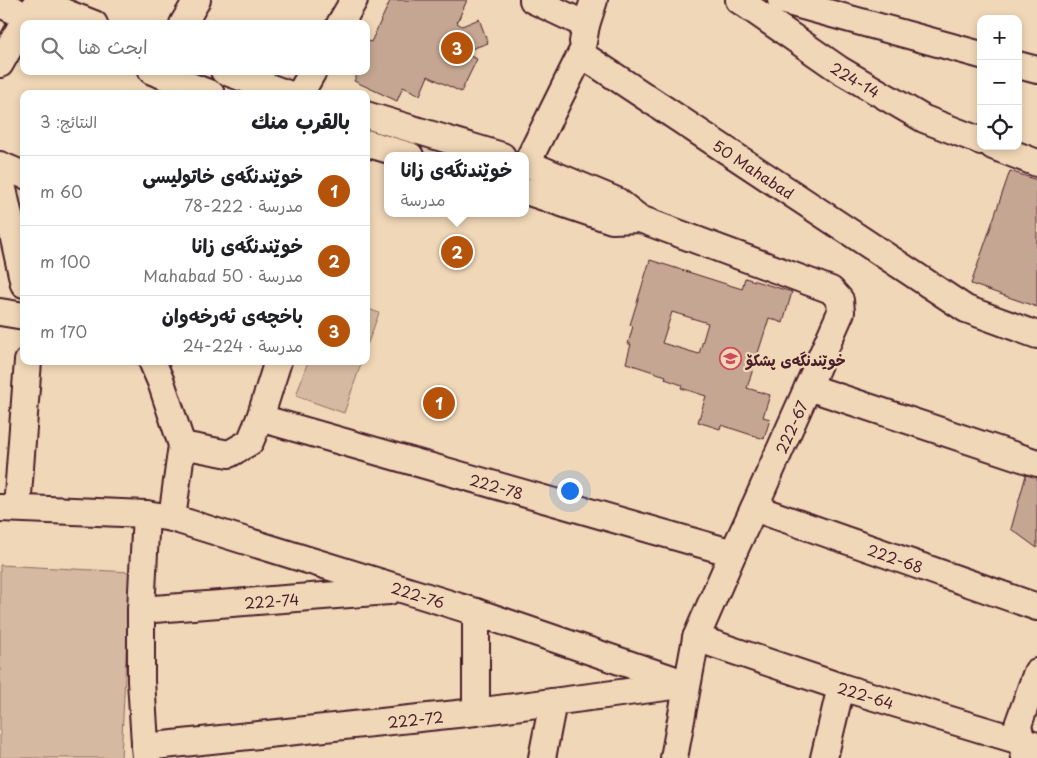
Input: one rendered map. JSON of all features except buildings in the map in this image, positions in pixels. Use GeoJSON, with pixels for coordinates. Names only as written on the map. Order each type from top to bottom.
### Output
{"type":"FeatureCollection","features":[{"type":"Feature","properties":{"kind":"street"},"geometry":{"type":"LineString","coordinates":[[185,20],[197,0]]}},
{"type":"Feature","properties":{"kind":"street"},"geometry":{"type":"LineString","coordinates":[[342,20],[354,0]]}},
{"type":"Feature","properties":{"kind":"street"},"geometry":{"type":"LineString","coordinates":[[533,0],[586,25]]}},
{"type":"Feature","properties":{"kind":"street"},"geometry":{"type":"LineString","coordinates":[[529,157],[581,54],[586,25],[594,0]]}},
{"type":"Feature","properties":{"kind":"street","name":"224-14"},"geometry":{"type":"LineString","coordinates":[[739,0],[840,70],[924,119],[977,139]]}},
{"type":"Feature","properties":{"kind":"street"},"geometry":{"type":"LineString","coordinates":[[781,0],[977,53]]}},
{"type":"Feature","properties":{"kind":"street"},"geometry":{"type":"LineString","coordinates":[[0,4],[49,11],[80,20]]}},
{"type":"Feature","properties":{"kind":"street"},"geometry":{"type":"LineString","coordinates":[[0,64],[20,42]]}},
{"type":"Feature","properties":{"kind":"street","name":"50 Mahabad"},"geometry":{"type":"LineString","coordinates":[[581,54],[966,309],[1037,335]]}},
{"type":"Feature","properties":{"kind":"street"},"geometry":{"type":"LineString","coordinates":[[1022,66],[1037,70]]}},
{"type":"Feature","properties":{"kind":"street"},"geometry":{"type":"LineString","coordinates":[[162,75],[201,90]]}},
{"type":"Feature","properties":{"kind":"street"},"geometry":{"type":"LineString","coordinates":[[235,75],[277,90]]}},
{"type":"Feature","properties":{"kind":"street"},"geometry":{"type":"LineString","coordinates":[[302,90],[311,75]]}},
{"type":"Feature","properties":{"kind":"street"},"geometry":{"type":"LineString","coordinates":[[370,116],[489,152]]}},
{"type":"Feature","properties":{"kind":"street"},"geometry":{"type":"LineString","coordinates":[[370,143],[397,152]]}},
{"type":"Feature","properties":{"kind":"street"},"geometry":{"type":"LineString","coordinates":[[1003,150],[1037,163]]}},
{"type":"Feature","properties":{"kind":"street"},"geometry":{"type":"LineString","coordinates":[[529,164],[617,201],[640,218]]}},
{"type":"Feature","properties":{"kind":"street"},"geometry":{"type":"LineString","coordinates":[[0,165],[20,173]]}},
{"type":"Feature","properties":{"kind":"street"},"geometry":{"type":"LineString","coordinates":[[0,175],[20,266]]}},
{"type":"Feature","properties":{"kind":"street"},"geometry":{"type":"LineString","coordinates":[[529,192],[612,220],[640,218]]}},
{"type":"Feature","properties":{"kind":"street","name":"222-67"},"geometry":{"type":"LineString","coordinates":[[640,218],[831,290],[840,300],[841,312],[754,508],[732,553],[696,638],[674,758]]}},
{"type":"Feature","properties":{"kind":"street"},"geometry":{"type":"LineString","coordinates":[[0,312],[20,315]]}},
{"type":"Feature","properties":{"kind":"street"},"geometry":{"type":"LineString","coordinates":[[9,508],[11,458],[27,365]]}},
{"type":"Feature","properties":{"kind":"street"},"geometry":{"type":"LineString","coordinates":[[154,365],[182,444],[172,518]]}},
{"type":"Feature","properties":{"kind":"street"},"geometry":{"type":"LineString","coordinates":[[182,444],[229,454],[250,442],[260,418],[277,365]]}},
{"type":"Feature","properties":{"kind":"street"},"geometry":{"type":"LineString","coordinates":[[808,387],[1037,463]]}},
{"type":"Feature","properties":{"kind":"street","name":"222-78"},"geometry":{"type":"LineString","coordinates":[[260,418],[732,553]]}},
{"type":"Feature","properties":{"kind":"street","name":"222-76"},"geometry":{"type":"LineString","coordinates":[[9,508],[146,514],[172,518],[476,612],[687,684]]}},
{"type":"Feature","properties":{"kind":"street","name":"222-68"},"geometry":{"type":"LineString","coordinates":[[754,508],[1037,607]]}},
{"type":"Feature","properties":{"kind":"street"},"geometry":{"type":"LineString","coordinates":[[145,752],[141,681],[141,610],[146,514]]}},
{"type":"Feature","properties":{"kind":"street","name":"222-74"},"geometry":{"type":"LineString","coordinates":[[141,610],[404,590]]}},
{"type":"Feature","properties":{"kind":"street"},"geometry":{"type":"LineString","coordinates":[[476,612],[476,712]]}},
{"type":"Feature","properties":{"kind":"street","name":"222-64"},"geometry":{"type":"LineString","coordinates":[[696,638],[1028,749]]}},
{"type":"Feature","properties":{"kind":"street"},"geometry":{"type":"LineString","coordinates":[[1028,749],[1018,724],[1037,672]]}},
{"type":"Feature","properties":{"kind":"street","name":"222-72"},"geometry":{"type":"LineString","coordinates":[[145,752],[476,712],[687,684]]}},
{"type":"Feature","properties":{"kind":"street"},"geometry":{"type":"LineString","coordinates":[[824,758],[841,687]]}},
{"type":"Feature","properties":{"kind":"street"},"geometry":{"type":"LineString","coordinates":[[542,758],[553,702]]}},
{"type":"Feature","properties":{"kind":"shaded area"},"geometry":{"type":"Polygon","coordinates":[[[370,310],[379,313],[370,337],[370,310]]]}},
{"type":"Feature","properties":{"kind":"shaded area"},"geometry":{"type":"Polygon","coordinates":[[[307,365],[361,365],[344,413],[296,396],[307,365]]]}},
{"type":"Feature","properties":{"kind":"shaded area"},"geometry":{"type":"Polygon","coordinates":[[[0,565],[130,572],[121,758],[0,758],[0,565]]]}},
{"type":"Feature","properties":{"kind":"place","name":"باخچەی ئەرخەوان"},"geometry":{"type":"Point","coordinates":[457,48]}},
{"type":"Feature","properties":{"kind":"place","name":"خوێندنگەی زانا"},"geometry":{"type":"Point","coordinates":[457,252]}},
{"type":"Feature","properties":{"kind":"place","name":"خوێندنگەی پشکۆ"},"geometry":{"type":"Point","coordinates":[730,359]}},
{"type":"Feature","properties":{"kind":"place","name":"خوێندنگەی خاتولیسی"},"geometry":{"type":"Point","coordinates":[439,403]}}]}
